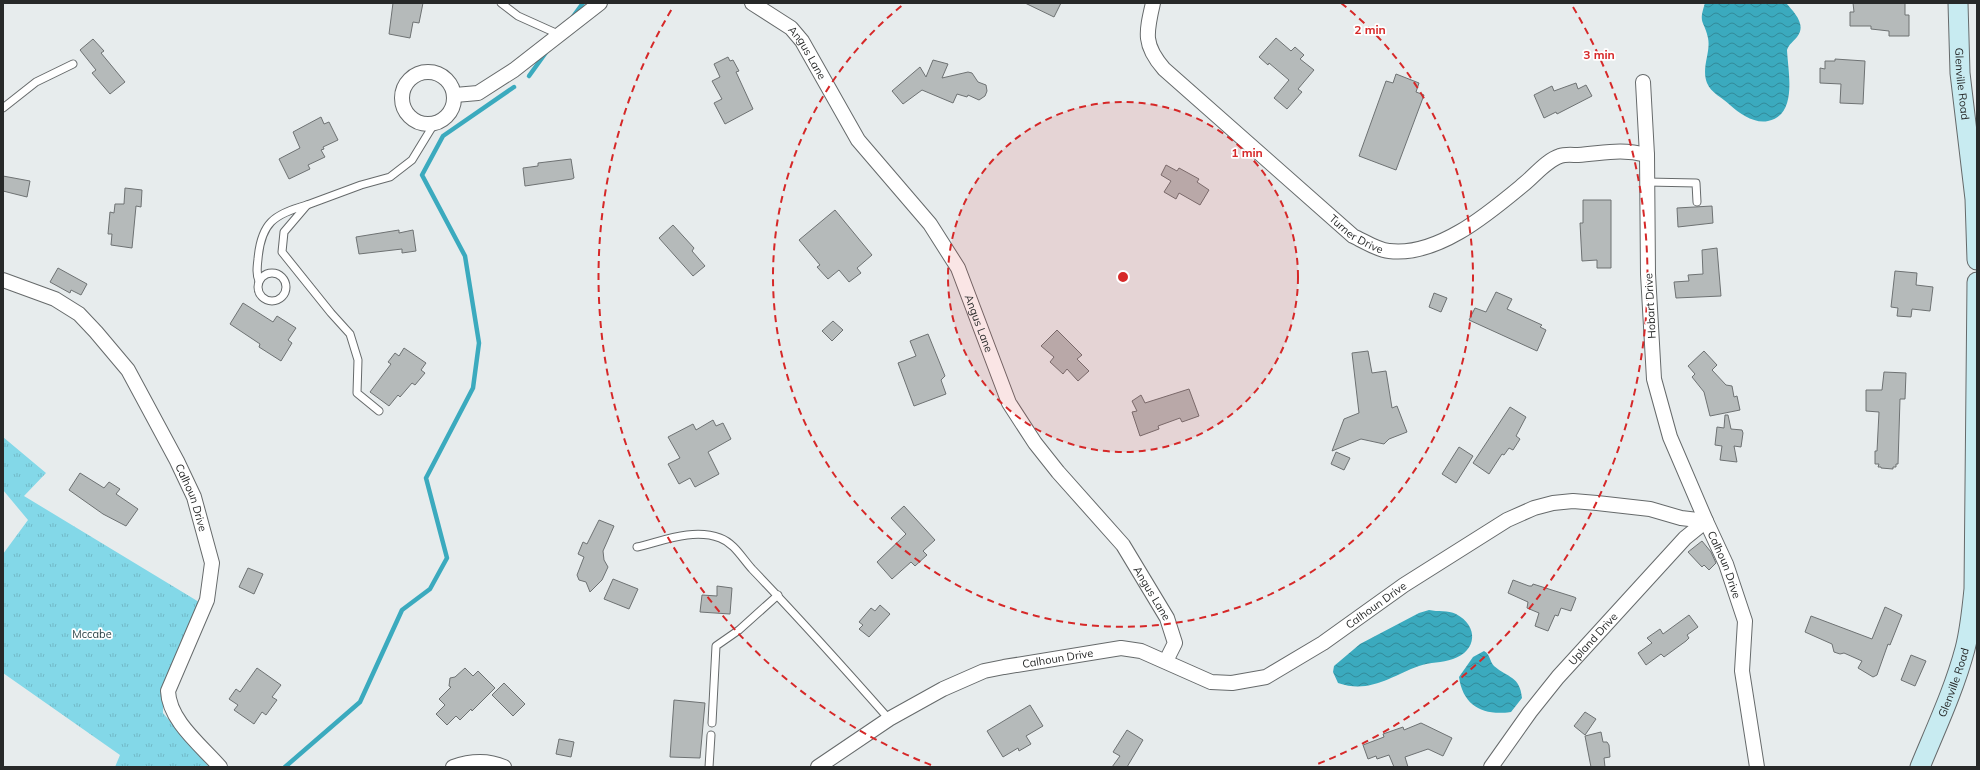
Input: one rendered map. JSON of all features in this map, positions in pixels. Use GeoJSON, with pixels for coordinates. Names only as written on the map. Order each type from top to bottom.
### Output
{"type":"FeatureCollection","features":[{"type":"Feature","properties":{"kind":"main road","name":"Glenville Road"},"geometry":{"type":"LineString","coordinates":[[1958,3],[1960,73],[1975,199],[1977,260]]}},
{"type":"Feature","properties":{"kind":"main road","name":"Glenville Road"},"geometry":{"type":"LineString","coordinates":[[1920,767],[1953,686],[1965,650],[1971,619],[1974,589],[1977,282]]}},
{"type":"Feature","properties":{"kind":"street"},"geometry":{"type":"LineString","coordinates":[[454,95],[478,93],[514,70],[558,34],[600,3]]}},
{"type":"Feature","properties":{"kind":"street","name":"Angus Lane"},"geometry":{"type":"LineString","coordinates":[[752,3],[791,28],[802,41],[858,140],[930,224],[958,268],[1009,402],[1021,423],[1058,472],[1123,545],[1167,618],[1175,643],[1166,661]]}},
{"type":"Feature","properties":{"kind":"street","name":"Turner Drive"},"geometry":{"type":"LineString","coordinates":[[1153,3],[1146,31],[1154,57],[1164,69],[1353,236],[1388,251],[1407,251],[1425,246],[1444,239],[1466,228],[1493,209],[1560,156],[1630,150],[1647,155]]}},
{"type":"Feature","properties":{"kind":"street"},"geometry":{"type":"LineString","coordinates":[[424,72],[436,73],[447,80],[454,95],[454,104],[450,113],[442,121],[434,124],[425,124],[413,120],[406,113],[402,104],[402,96],[406,83],[412,77],[424,72]]}},
{"type":"Feature","properties":{"kind":"street","name":"Hobart Drive"},"geometry":{"type":"LineString","coordinates":[[1643,82],[1647,155],[1648,274],[1654,379],[1670,437],[1706,521]]}},
{"type":"Feature","properties":{"kind":"street","name":"Calhoun Drive"},"geometry":{"type":"LineString","coordinates":[[3,281],[55,299],[79,314],[96,332],[128,370],[177,460],[194,497],[212,563],[207,600],[168,691],[168,702],[176,718],[220,767]]}},
{"type":"Feature","properties":{"kind":"street","name":"Calhoun Drive"},"geometry":{"type":"LineString","coordinates":[[818,767],[889,719],[965,678],[1004,667],[1121,648],[1141,651],[1211,682],[1238,682],[1266,677],[1317,646],[1404,585],[1507,520],[1534,508],[1573,500],[1650,509],[1681,518],[1706,521],[1728,571],[1744,621],[1742,671],[1757,767]]}},
{"type":"Feature","properties":{"kind":"street","name":"Upland Drive"},"geometry":{"type":"LineString","coordinates":[[1491,767],[1530,712],[1558,677],[1685,538],[1706,521]]}},
{"type":"Feature","properties":{"kind":"street"},"geometry":{"type":"LineString","coordinates":[[453,767],[462,764],[494,762],[504,767]]}},
{"type":"Feature","properties":{"kind":"lane"},"geometry":{"type":"LineString","coordinates":[[501,3],[518,16],[558,34]]}},
{"type":"Feature","properties":{"kind":"lane"},"geometry":{"type":"LineString","coordinates":[[3,108],[36,82],[73,64]]}},
{"type":"Feature","properties":{"kind":"lane"},"geometry":{"type":"LineString","coordinates":[[259,281],[266,274],[279,275],[284,280],[286,285],[284,295],[277,300],[269,301],[264,299],[257,289],[259,281],[257,276],[259,248],[268,224],[286,210],[307,205],[361,185],[390,177],[412,160],[434,124]]}},
{"type":"Feature","properties":{"kind":"lane"},"geometry":{"type":"LineString","coordinates":[[1647,182],[1696,183],[1697,202]]}},
{"type":"Feature","properties":{"kind":"lane"},"geometry":{"type":"LineString","coordinates":[[307,205],[284,232],[282,252],[331,313],[350,334],[358,360],[357,393],[378,411]]}},
{"type":"Feature","properties":{"kind":"lane"},"geometry":{"type":"LineString","coordinates":[[637,547],[692,533],[719,537],[730,543],[889,719]]}},
{"type":"Feature","properties":{"kind":"lane"},"geometry":{"type":"LineString","coordinates":[[712,724],[716,646],[739,630],[778,595]]}},
{"type":"Feature","properties":{"kind":"lane"},"geometry":{"type":"LineString","coordinates":[[709,767],[711,735]]}},
{"type":"Feature","properties":{"kind":"green space","name":"Mccabe"},"geometry":{"type":"Polygon","coordinates":[[[3,437],[46,473],[24,496],[199,602],[163,699],[163,713],[209,767],[115,767],[120,755],[3,673],[3,554],[28,520],[3,490],[3,437]]]}},
{"type":"Feature","properties":{"kind":"water"},"geometry":{"type":"Polygon","coordinates":[[[1705,3],[1786,3],[1796,15],[1801,28],[1797,37],[1787,50],[1789,92],[1784,110],[1777,117],[1763,122],[1748,118],[1714,93],[1709,87],[1705,77],[1705,66],[1709,43],[1702,22],[1705,3]]]}},
{"type":"Feature","properties":{"kind":"water"},"geometry":{"type":"Polygon","coordinates":[[[1429,610],[1456,614],[1469,625],[1472,638],[1471,644],[1467,650],[1453,659],[1419,666],[1390,679],[1370,685],[1350,686],[1338,683],[1333,672],[1334,666],[1360,644],[1419,613],[1429,610]]]}},
{"type":"Feature","properties":{"kind":"water"},"geometry":{"type":"Polygon","coordinates":[[[1484,651],[1488,654],[1494,666],[1516,681],[1519,685],[1522,698],[1511,712],[1492,712],[1476,707],[1470,702],[1461,687],[1459,677],[1473,657],[1484,651]]]}},
{"type":"Feature","properties":{"kind":"building"},"geometry":{"type":"Polygon","coordinates":[[[393,3],[423,3],[419,23],[413,22],[410,38],[389,34],[393,3]]]}},
{"type":"Feature","properties":{"kind":"building"},"geometry":{"type":"Polygon","coordinates":[[[1025,3],[1061,3],[1054,17],[1025,3]]]}},
{"type":"Feature","properties":{"kind":"building"},"geometry":{"type":"Polygon","coordinates":[[[1853,3],[1905,3],[1905,15],[1909,15],[1909,36],[1889,36],[1889,31],[1871,29],[1871,26],[1850,26],[1850,12],[1854,12],[1853,3]]]}},
{"type":"Feature","properties":{"kind":"building"},"geometry":{"type":"Polygon","coordinates":[[[1276,38],[1291,51],[1295,47],[1304,55],[1300,59],[1314,70],[1298,89],[1302,92],[1287,109],[1274,98],[1289,80],[1269,63],[1268,65],[1259,57],[1276,38]]]}},
{"type":"Feature","properties":{"kind":"building"},"geometry":{"type":"Polygon","coordinates":[[[93,39],[104,51],[101,53],[125,82],[110,94],[92,73],[96,70],[80,50],[93,39]]]}},
{"type":"Feature","properties":{"kind":"building"},"geometry":{"type":"Polygon","coordinates":[[[728,57],[730,61],[733,60],[739,71],[736,72],[753,109],[725,124],[714,103],[722,99],[712,81],[720,77],[714,64],[728,57]]]}},
{"type":"Feature","properties":{"kind":"building"},"geometry":{"type":"Polygon","coordinates":[[[1835,59],[1865,61],[1863,104],[1840,103],[1841,84],[1820,83],[1820,68],[1825,69],[1825,61],[1835,61],[1835,59]]]}},
{"type":"Feature","properties":{"kind":"building"},"geometry":{"type":"Polygon","coordinates":[[[933,60],[948,64],[942,78],[968,72],[972,73],[978,82],[986,85],[987,91],[985,96],[979,100],[968,95],[967,97],[957,94],[953,103],[922,90],[903,104],[892,91],[920,67],[926,77],[933,60]]]}},
{"type":"Feature","properties":{"kind":"building"},"geometry":{"type":"Polygon","coordinates":[[[1396,74],[1419,83],[1416,92],[1424,95],[1396,170],[1359,156],[1386,81],[1393,83],[1396,74]]]}},
{"type":"Feature","properties":{"kind":"building"},"geometry":{"type":"Polygon","coordinates":[[[1576,83],[1578,89],[1586,85],[1592,96],[1557,114],[1556,112],[1544,118],[1534,95],[1552,86],[1554,91],[1576,83]]]}},
{"type":"Feature","properties":{"kind":"building"},"geometry":{"type":"Polygon","coordinates":[[[321,117],[324,124],[329,122],[338,140],[323,147],[324,149],[321,150],[325,157],[308,165],[310,169],[289,179],[279,159],[300,148],[293,132],[321,117]]]}},
{"type":"Feature","properties":{"kind":"building"},"geometry":{"type":"Polygon","coordinates":[[[571,159],[574,178],[525,186],[523,168],[538,166],[538,163],[571,159]]]}},
{"type":"Feature","properties":{"kind":"building"},"geometry":{"type":"Polygon","coordinates":[[[1166,165],[1177,171],[1179,168],[1199,179],[1197,182],[1209,190],[1200,205],[1179,193],[1176,199],[1164,192],[1171,181],[1161,175],[1166,165]]]}},
{"type":"Feature","properties":{"kind":"building"},"geometry":{"type":"Polygon","coordinates":[[[3,176],[30,181],[27,197],[3,191],[3,176]]]}},
{"type":"Feature","properties":{"kind":"building"},"geometry":{"type":"Polygon","coordinates":[[[125,188],[142,190],[141,207],[136,206],[132,248],[111,245],[112,234],[108,234],[110,212],[114,213],[115,204],[124,204],[125,188]]]}},
{"type":"Feature","properties":{"kind":"building"},"geometry":{"type":"Polygon","coordinates":[[[1583,200],[1611,200],[1611,268],[1597,268],[1597,260],[1582,261],[1580,223],[1583,223],[1583,200]]]}},
{"type":"Feature","properties":{"kind":"building"},"geometry":{"type":"Polygon","coordinates":[[[1712,206],[1713,223],[1678,227],[1677,208],[1712,206]]]}},
{"type":"Feature","properties":{"kind":"building"},"geometry":{"type":"Polygon","coordinates":[[[835,210],[872,255],[857,268],[861,273],[849,282],[839,270],[828,279],[817,267],[820,265],[799,240],[835,210]]]}},
{"type":"Feature","properties":{"kind":"building"},"geometry":{"type":"Polygon","coordinates":[[[673,225],[694,248],[692,251],[705,266],[693,276],[659,238],[673,225]]]}},
{"type":"Feature","properties":{"kind":"building"},"geometry":{"type":"Polygon","coordinates":[[[399,230],[399,233],[413,230],[416,251],[402,253],[402,249],[359,254],[356,237],[399,230]]]}},
{"type":"Feature","properties":{"kind":"building"},"geometry":{"type":"Polygon","coordinates":[[[1717,248],[1721,296],[1676,298],[1674,282],[1689,281],[1688,275],[1703,274],[1702,250],[1717,248]]]}},
{"type":"Feature","properties":{"kind":"building"},"geometry":{"type":"Polygon","coordinates":[[[58,268],[87,284],[81,295],[71,290],[70,293],[50,282],[58,268]]]}},
{"type":"Feature","properties":{"kind":"building"},"geometry":{"type":"Polygon","coordinates":[[[1895,271],[1917,273],[1916,285],[1933,287],[1930,311],[1912,309],[1911,317],[1897,316],[1898,308],[1891,307],[1895,271]]]}},
{"type":"Feature","properties":{"kind":"building"},"geometry":{"type":"Polygon","coordinates":[[[1496,292],[1512,299],[1507,309],[1542,325],[1540,327],[1546,330],[1537,351],[1469,320],[1475,308],[1486,312],[1496,292]]]}},
{"type":"Feature","properties":{"kind":"building"},"geometry":{"type":"Polygon","coordinates":[[[1434,293],[1447,298],[1441,312],[1429,307],[1434,293]]]}},
{"type":"Feature","properties":{"kind":"building"},"geometry":{"type":"Polygon","coordinates":[[[243,303],[273,322],[277,316],[296,328],[288,340],[292,343],[281,361],[259,347],[260,344],[230,324],[243,303]]]}},
{"type":"Feature","properties":{"kind":"building"},"geometry":{"type":"Polygon","coordinates":[[[833,321],[843,330],[832,341],[822,331],[833,321]]]}},
{"type":"Feature","properties":{"kind":"building"},"geometry":{"type":"Polygon","coordinates":[[[1057,330],[1082,355],[1077,359],[1089,371],[1078,381],[1067,369],[1063,374],[1050,362],[1054,357],[1041,346],[1057,330]]]}},
{"type":"Feature","properties":{"kind":"building"},"geometry":{"type":"Polygon","coordinates":[[[928,334],[945,376],[941,380],[946,394],[914,406],[898,363],[916,356],[910,341],[928,334]]]}},
{"type":"Feature","properties":{"kind":"building"},"geometry":{"type":"Polygon","coordinates":[[[404,348],[426,363],[421,370],[425,373],[415,385],[412,383],[400,397],[398,395],[389,406],[370,392],[391,364],[388,362],[395,353],[399,356],[404,348]]]}},
{"type":"Feature","properties":{"kind":"building"},"geometry":{"type":"Polygon","coordinates":[[[1368,351],[1372,373],[1386,371],[1392,408],[1397,406],[1407,432],[1389,439],[1384,444],[1361,439],[1332,451],[1344,419],[1359,413],[1352,353],[1368,351]]]}},
{"type":"Feature","properties":{"kind":"building"},"geometry":{"type":"Polygon","coordinates":[[[1704,351],[1717,365],[1712,370],[1726,385],[1732,386],[1734,397],[1737,396],[1740,410],[1710,416],[1704,392],[1692,377],[1695,374],[1688,366],[1704,351]]]}},
{"type":"Feature","properties":{"kind":"building"},"geometry":{"type":"Polygon","coordinates":[[[1884,372],[1906,373],[1905,399],[1900,399],[1898,464],[1896,464],[1896,467],[1893,467],[1893,469],[1881,468],[1878,467],[1879,464],[1875,464],[1879,412],[1866,411],[1866,390],[1882,390],[1884,372]]]}},
{"type":"Feature","properties":{"kind":"building"},"geometry":{"type":"Polygon","coordinates":[[[1189,389],[1199,416],[1182,422],[1180,418],[1158,426],[1159,429],[1140,436],[1132,412],[1137,411],[1132,401],[1141,395],[1145,403],[1189,389]]]}},
{"type":"Feature","properties":{"kind":"building"},"geometry":{"type":"Polygon","coordinates":[[[1510,407],[1526,417],[1516,436],[1520,439],[1513,450],[1509,448],[1504,455],[1502,454],[1489,474],[1473,463],[1510,407]]]}},
{"type":"Feature","properties":{"kind":"building"},"geometry":{"type":"Polygon","coordinates":[[[1725,415],[1728,415],[1731,429],[1742,430],[1743,433],[1741,447],[1734,446],[1737,462],[1720,460],[1722,446],[1715,445],[1717,427],[1724,428],[1725,415]]]}},
{"type":"Feature","properties":{"kind":"building"},"geometry":{"type":"Polygon","coordinates":[[[713,420],[716,426],[723,423],[731,439],[708,452],[719,474],[695,487],[690,478],[679,484],[668,464],[680,458],[668,437],[693,424],[696,430],[713,420]]]}},
{"type":"Feature","properties":{"kind":"building"},"geometry":{"type":"Polygon","coordinates":[[[1459,447],[1473,456],[1456,483],[1442,474],[1459,447]]]}},
{"type":"Feature","properties":{"kind":"building"},"geometry":{"type":"Polygon","coordinates":[[[1336,452],[1350,458],[1344,470],[1331,464],[1336,452]]]}},
{"type":"Feature","properties":{"kind":"building"},"geometry":{"type":"Polygon","coordinates":[[[80,473],[104,488],[109,482],[120,489],[116,494],[138,509],[126,526],[103,514],[69,490],[80,473]]]}},
{"type":"Feature","properties":{"kind":"building"},"geometry":{"type":"Polygon","coordinates":[[[904,506],[935,540],[923,551],[927,555],[915,566],[911,562],[892,579],[877,562],[906,534],[891,518],[904,506]]]}},
{"type":"Feature","properties":{"kind":"building"},"geometry":{"type":"Polygon","coordinates":[[[599,520],[614,526],[603,551],[604,560],[608,567],[602,580],[590,592],[586,582],[579,580],[577,575],[584,557],[578,554],[583,542],[587,544],[599,520]]]}},
{"type":"Feature","properties":{"kind":"building"},"geometry":{"type":"Polygon","coordinates":[[[1702,541],[1711,552],[1716,563],[1709,570],[1704,565],[1702,567],[1688,552],[1702,541]]]}},
{"type":"Feature","properties":{"kind":"building"},"geometry":{"type":"Polygon","coordinates":[[[248,568],[263,574],[254,594],[239,587],[248,568]]]}},
{"type":"Feature","properties":{"kind":"building"},"geometry":{"type":"Polygon","coordinates":[[[613,579],[638,589],[629,609],[604,599],[613,579]]]}},
{"type":"Feature","properties":{"kind":"building"},"geometry":{"type":"Polygon","coordinates":[[[1513,580],[1529,586],[1532,586],[1533,584],[1576,598],[1571,611],[1561,608],[1558,616],[1555,615],[1548,631],[1535,626],[1539,613],[1527,608],[1528,602],[1508,593],[1513,580]]]}},
{"type":"Feature","properties":{"kind":"building"},"geometry":{"type":"Polygon","coordinates":[[[717,586],[732,588],[730,614],[700,612],[702,595],[717,596],[717,586]]]}},
{"type":"Feature","properties":{"kind":"building"},"geometry":{"type":"Polygon","coordinates":[[[880,605],[890,614],[869,637],[859,629],[863,625],[859,622],[871,608],[875,611],[880,605]]]}},
{"type":"Feature","properties":{"kind":"building"},"geometry":{"type":"Polygon","coordinates":[[[1885,607],[1902,615],[1890,645],[1888,644],[1877,675],[1873,677],[1858,668],[1862,661],[1844,653],[1840,654],[1834,652],[1832,644],[1805,632],[1811,616],[1872,639],[1885,607]]]}},
{"type":"Feature","properties":{"kind":"building"},"geometry":{"type":"Polygon","coordinates":[[[1689,615],[1698,627],[1687,635],[1689,638],[1664,657],[1661,654],[1646,665],[1638,653],[1652,643],[1647,638],[1660,629],[1663,634],[1689,615]]]}},
{"type":"Feature","properties":{"kind":"building"},"geometry":{"type":"Polygon","coordinates":[[[1911,655],[1926,661],[1915,686],[1901,680],[1911,655]]]}},
{"type":"Feature","properties":{"kind":"building"},"geometry":{"type":"Polygon","coordinates":[[[257,668],[281,685],[272,697],[277,700],[266,715],[262,712],[254,724],[234,710],[238,705],[229,699],[236,689],[240,692],[257,668]]]}},
{"type":"Feature","properties":{"kind":"building"},"geometry":{"type":"Polygon","coordinates":[[[465,668],[473,676],[478,671],[495,688],[472,711],[471,709],[460,720],[456,716],[447,725],[436,714],[445,705],[439,699],[451,687],[449,686],[450,678],[455,677],[465,668]]]}},
{"type":"Feature","properties":{"kind":"building"},"geometry":{"type":"Polygon","coordinates":[[[504,683],[525,704],[513,716],[492,695],[504,683]]]}},
{"type":"Feature","properties":{"kind":"building"},"geometry":{"type":"Polygon","coordinates":[[[674,700],[705,703],[700,758],[670,757],[674,700]]]}},
{"type":"Feature","properties":{"kind":"building"},"geometry":{"type":"Polygon","coordinates":[[[1030,705],[1043,726],[1026,736],[1031,744],[1019,751],[1018,748],[1003,757],[987,731],[1030,705]]]}},
{"type":"Feature","properties":{"kind":"building"},"geometry":{"type":"Polygon","coordinates":[[[1585,712],[1596,719],[1585,735],[1574,726],[1585,712]]]}},
{"type":"Feature","properties":{"kind":"building"},"geometry":{"type":"Polygon","coordinates":[[[1421,723],[1452,738],[1443,756],[1428,749],[1405,757],[1408,767],[1394,767],[1389,755],[1377,759],[1376,756],[1368,759],[1363,745],[1384,737],[1383,734],[1403,727],[1404,730],[1421,723]]]}},
{"type":"Feature","properties":{"kind":"building"},"geometry":{"type":"Polygon","coordinates":[[[1127,730],[1143,740],[1127,767],[1112,767],[1120,756],[1113,752],[1127,730]]]}},
{"type":"Feature","properties":{"kind":"building"},"geometry":{"type":"Polygon","coordinates":[[[1601,732],[1603,742],[1607,742],[1609,745],[1610,757],[1604,758],[1605,767],[1591,767],[1585,736],[1601,732]]]}},
{"type":"Feature","properties":{"kind":"building"},"geometry":{"type":"Polygon","coordinates":[[[559,739],[574,742],[571,757],[556,754],[559,739]]]}},
{"type":"Feature","properties":{"kind":"waterway"},"geometry":{"type":"LineString","coordinates":[[572,18],[583,3]]}},
{"type":"Feature","properties":{"kind":"waterway"},"geometry":{"type":"LineString","coordinates":[[529,76],[547,51]]}},
{"type":"Feature","properties":{"kind":"waterway"},"geometry":{"type":"LineString","coordinates":[[285,767],[360,702],[402,610],[430,589],[447,558],[426,478],[473,388],[479,343],[465,256],[422,175],[443,136],[514,87]]}}]}
